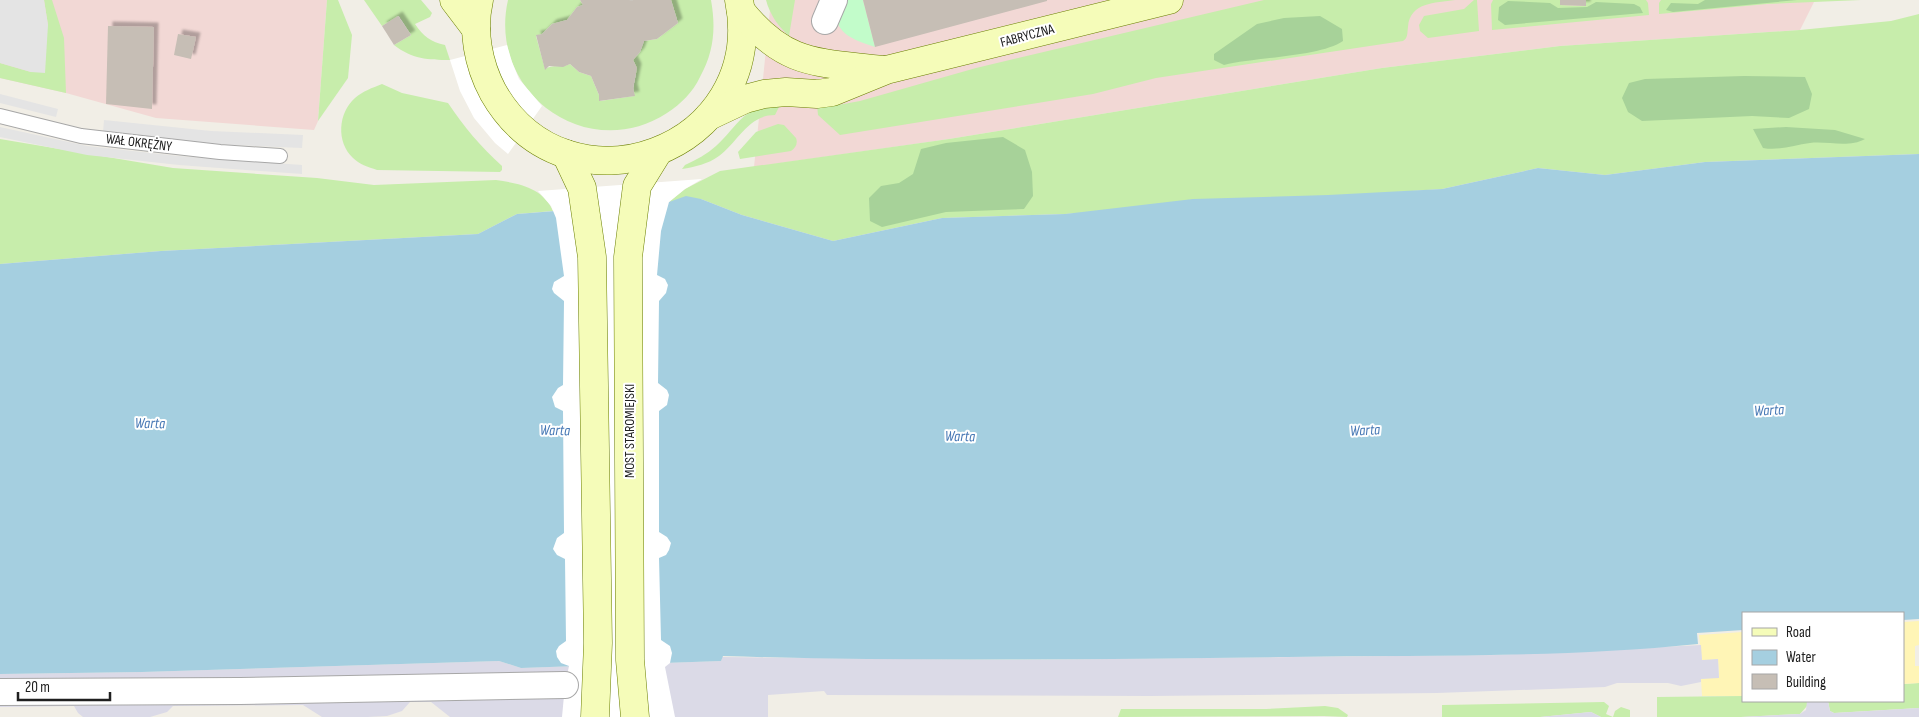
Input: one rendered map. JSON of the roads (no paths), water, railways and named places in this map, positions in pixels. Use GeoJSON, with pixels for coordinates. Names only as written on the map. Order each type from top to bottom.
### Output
{"type":"FeatureCollection","features":[{"type":"Feature","properties":{"kind":"main road"},"geometry":{"type":"LineString","coordinates":[[454,0],[476,29]]}},
{"type":"Feature","properties":{"kind":"main road"},"geometry":{"type":"LineString","coordinates":[[479,0],[476,29],[479,56],[487,82],[501,106],[519,126],[541,142],[566,154],[612,161],[658,152],[694,131],[709,116],[732,79],[739,57],[742,34],[740,5]]}},
{"type":"Feature","properties":{"kind":"main road","name":"FABRYCZNA"},"geometry":{"type":"LineString","coordinates":[[709,116],[745,99],[764,94],[786,92],[817,94],[832,92],[886,70],[1169,0]]}},
{"type":"Feature","properties":{"kind":"main road","name":"FABRYCZNA"},"geometry":{"type":"LineString","coordinates":[[740,5],[756,29],[767,39],[793,55],[810,62],[886,70]]}},
{"type":"Feature","properties":{"kind":"main road","name":"MOST STAROMIEJSKI"},"geometry":{"type":"LineString","coordinates":[[635,717],[630,660],[628,257],[637,186],[658,152]]}},
{"type":"Feature","properties":{"kind":"main road"},"geometry":{"type":"LineString","coordinates":[[566,154],[582,188],[592,256],[598,643],[595,717]]}},
{"type":"Feature","properties":{"kind":"street"},"geometry":{"type":"LineString","coordinates":[[0,692],[240,691],[565,685]]}},
{"type":"Feature","properties":{"kind":"lane","name":"WAŁ OKRĘŻNY"},"geometry":{"type":"LineString","coordinates":[[0,116],[81,136],[220,152],[280,156]]}},
{"type":"Feature","properties":{"kind":"water","name":"Warta"},"geometry":{"type":"Polygon","coordinates":[[[1919,154],[1919,619],[1904,620],[1904,612],[1742,612],[1742,630],[1697,633],[1698,644],[1544,654],[1005,660],[723,656],[721,661],[521,668],[499,661],[142,672],[0,674],[0,264],[161,251],[478,234],[517,214],[669,202],[686,196],[701,199],[742,215],[833,241],[942,218],[1065,214],[1193,199],[1442,189],[1538,168],[1605,175],[1705,162],[1919,154]]]}}]}
